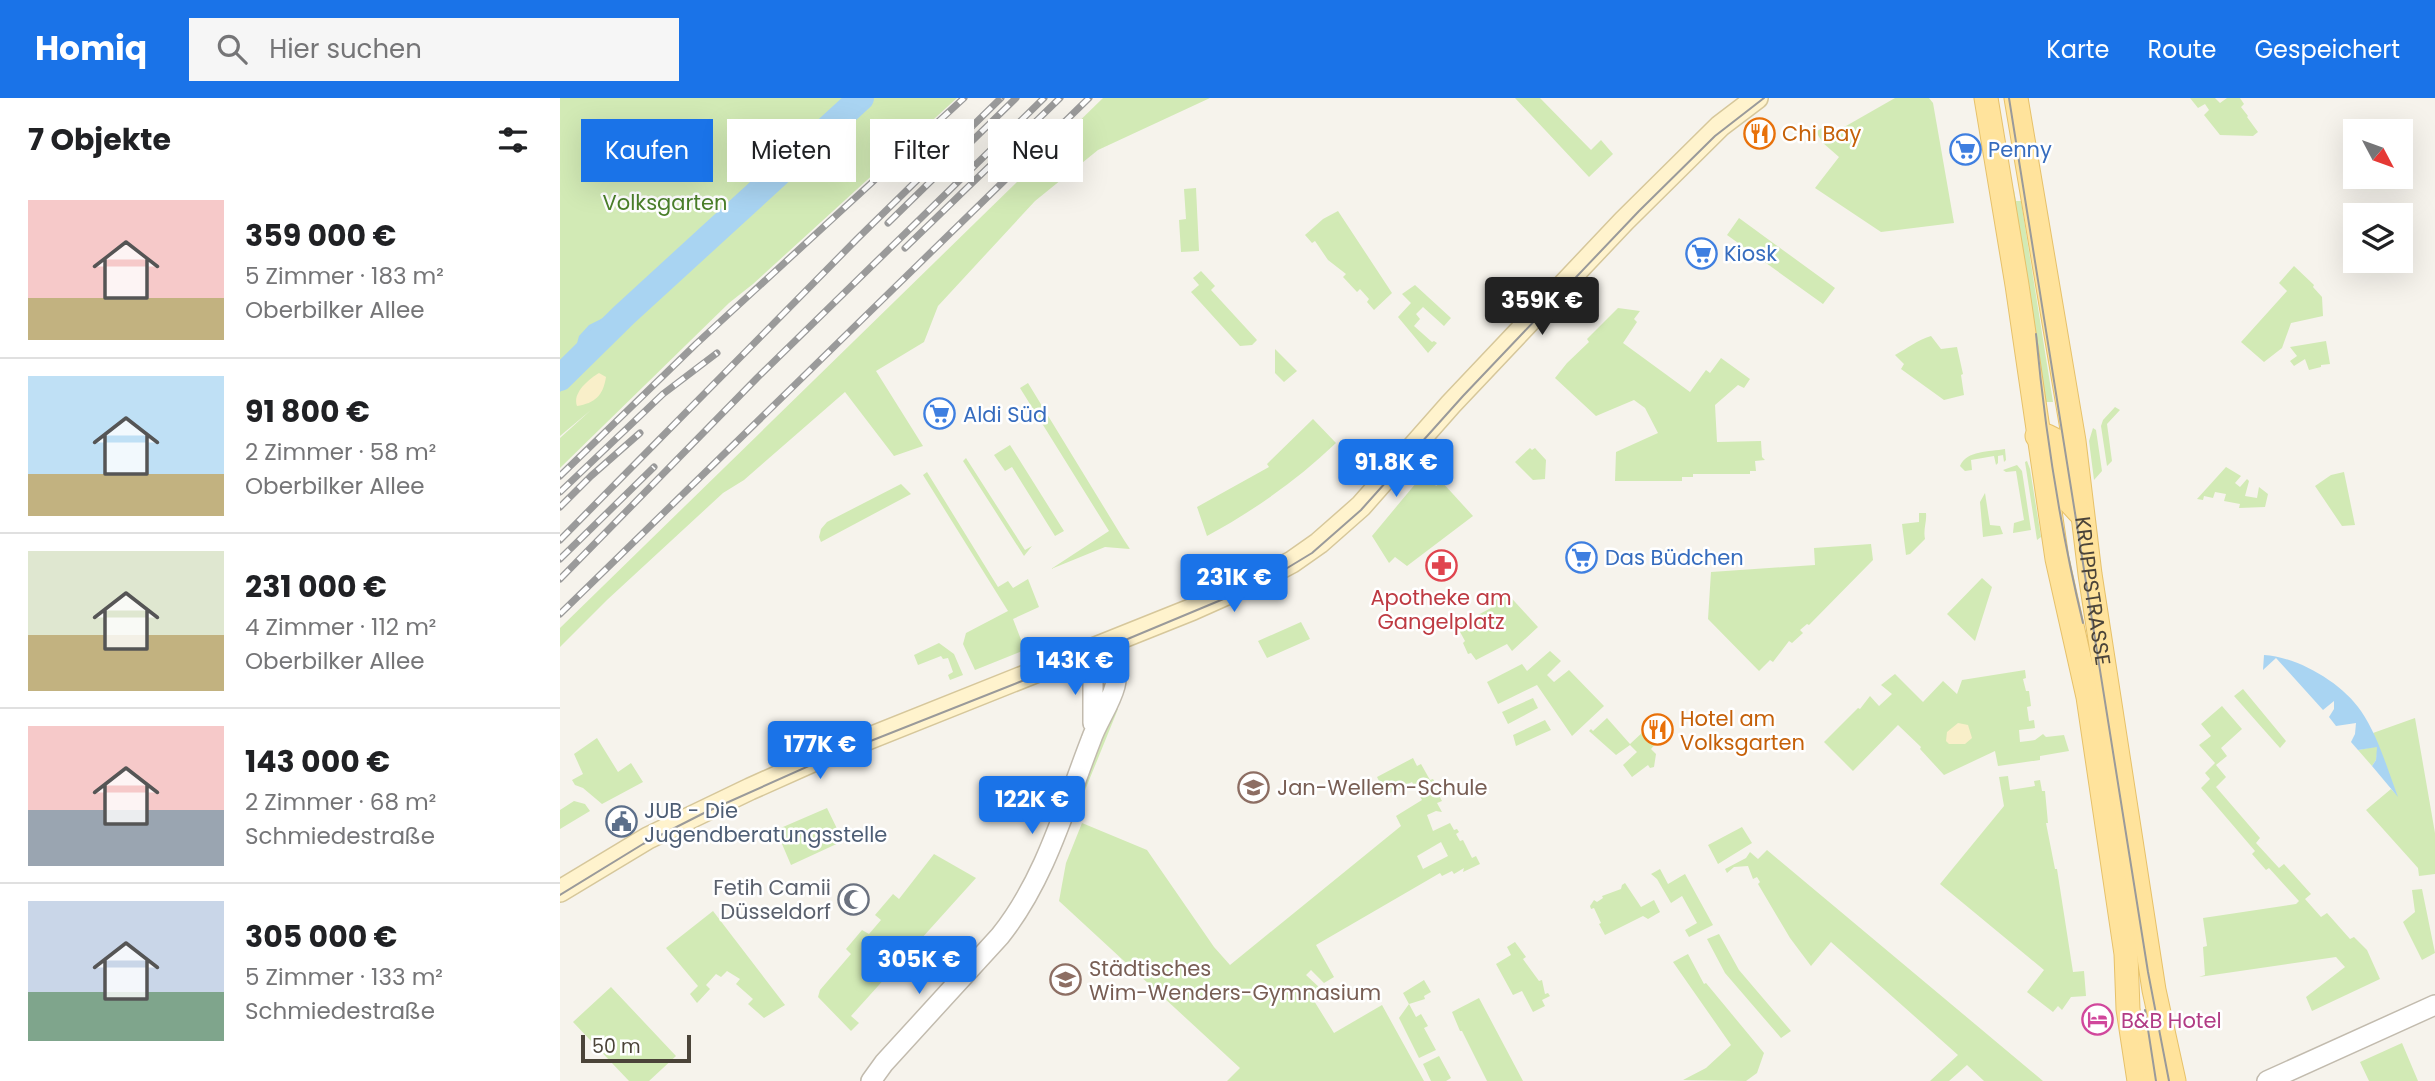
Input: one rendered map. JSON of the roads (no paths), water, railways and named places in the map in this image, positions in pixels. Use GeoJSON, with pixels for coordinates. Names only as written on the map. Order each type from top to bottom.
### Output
{"type":"FeatureCollection","features":[{"type":"Feature","properties":{"kind":"main road"},"geometry":{"type":"LineString","coordinates":[[560,891],[648,838],[750,789],[815,760],[1081,655],[1258,580],[1292,562],[1361,506],[1451,404],[1630,215],[1720,126],[1757,98]]}},
{"type":"Feature","properties":{"kind":"main road","name":"KRUPPSTRASSE"},"geometry":{"type":"LineString","coordinates":[[1986,98],[2021,311],[2037,436],[2057,559],[2088,698],[2126,954],[2128,1009],[2139,1081]]}},
{"type":"Feature","properties":{"kind":"main road","name":"KRUPPSTRASSE"},"geometry":{"type":"LineString","coordinates":[[2016,98],[2032,179],[2154,990],[2174,1081]]}},
{"type":"Feature","properties":{"kind":"main road"},"geometry":{"type":"LineString","coordinates":[[2037,436],[2051,459],[2064,531],[2078,540],[2085,527]]}},
{"type":"Feature","properties":{"kind":"main road","name":"KRUPPSTRASSE"},"geometry":{"type":"LineString","coordinates":[[2118,898],[2133,920],[2156,1081]]}},
{"type":"Feature","properties":{"kind":"street"},"geometry":{"type":"LineString","coordinates":[[871,1081],[884,1063],[1018,914],[1031,890],[1115,685],[1116,671],[1106,644]]}},
{"type":"Feature","properties":{"kind":"street"},"geometry":{"type":"LineString","coordinates":[[1081,655],[1093,681],[1093,735]]}},
{"type":"Feature","properties":{"kind":"street"},"geometry":{"type":"LineString","coordinates":[[2267,1081],[2435,1005]]}},
{"type":"Feature","properties":{"kind":"water"},"geometry":{"type":"Polygon","coordinates":[[[617,311],[630,325],[560,392],[560,361],[576,347],[579,336],[589,325],[617,311]]]}},
{"type":"Feature","properties":{"kind":"water"},"geometry":{"type":"Polygon","coordinates":[[[2264,655],[2277,657],[2305,666],[2331,682],[2353,701],[2382,752],[2398,797],[2372,766],[2376,760],[2377,747],[2358,750],[2351,742],[2356,723],[2336,726],[2329,717],[2334,709],[2334,701],[2323,710],[2276,658],[2263,670],[2264,655]]]}},
{"type":"Feature","properties":{"kind":"waterway"},"geometry":{"type":"LineString","coordinates":[[560,378],[624,315],[861,98]]}},
{"type":"Feature","properties":{"kind":"tram line"},"geometry":{"type":"LineString","coordinates":[[560,895],[643,844],[706,812],[820,761],[1245,590],[1312,553],[1361,510],[1463,396],[1639,211],[1715,136],[1764,98]]}},
{"type":"Feature","properties":{"kind":"tram line"},"geometry":{"type":"LineString","coordinates":[[2009,98],[2148,972],[2169,1081]]}},
{"type":"Feature","properties":{"kind":"tram line"},"geometry":{"type":"LineString","coordinates":[[2036,334],[2054,479],[2083,623]]}},
{"type":"Feature","properties":{"kind":"tram line"},"geometry":{"type":"LineString","coordinates":[[2145,1010],[2156,1081]]}},
{"type":"Feature","properties":{"kind":"railway"},"geometry":{"type":"LineString","coordinates":[[560,476],[696,344],[964,98]]}},
{"type":"Feature","properties":{"kind":"railway"},"geometry":{"type":"LineString","coordinates":[[560,540],[857,239],[1001,98]]}},
{"type":"Feature","properties":{"kind":"railway"},"geometry":{"type":"LineString","coordinates":[[888,223],[1016,98]]}},
{"type":"Feature","properties":{"kind":"railway"},"geometry":{"type":"LineString","coordinates":[[560,579],[757,378],[1044,98]]}},
{"type":"Feature","properties":{"kind":"railway"},"geometry":{"type":"LineString","coordinates":[[905,248],[1060,98]]}},
{"type":"Feature","properties":{"kind":"railway"},"geometry":{"type":"LineString","coordinates":[[560,614],[1089,98]]}},
{"type":"Feature","properties":{"kind":"railway"},"geometry":{"type":"LineString","coordinates":[[560,492],[663,394],[717,353]]}},
{"type":"Feature","properties":{"kind":"railway"},"geometry":{"type":"LineString","coordinates":[[560,507],[640,433]]}},
{"type":"Feature","properties":{"kind":"railway"},"geometry":{"type":"LineString","coordinates":[[560,559],[654,467]]}},
{"type":"Feature","properties":{"kind":"place","name":"Chi Bay"},"geometry":{"type":"Point","coordinates":[1759,133]}},
{"type":"Feature","properties":{"kind":"place","name":"Penny"},"geometry":{"type":"Point","coordinates":[1965,149]}},
{"type":"Feature","properties":{"kind":"place","name":"Kiosk"},"geometry":{"type":"Point","coordinates":[1701,253]}},
{"type":"Feature","properties":{"kind":"place","name":"Aldi Süd"},"geometry":{"type":"Point","coordinates":[940,414]}},
{"type":"Feature","properties":{"kind":"place","name":"Das Büdchen"},"geometry":{"type":"Point","coordinates":[1582,557]}},
{"type":"Feature","properties":{"kind":"place","name":"Apotheke am Gangelplatz"},"geometry":{"type":"Point","coordinates":[1441,565]}},
{"type":"Feature","properties":{"kind":"place","name":"Hotel am Volksgarten"},"geometry":{"type":"Point","coordinates":[1657,730]}},
{"type":"Feature","properties":{"kind":"place","name":"Jan-Wellem-Schule"},"geometry":{"type":"Point","coordinates":[1254,787]}},
{"type":"Feature","properties":{"kind":"place","name":"JUB - Die Jugendberatungsstelle"},"geometry":{"type":"Point","coordinates":[621,822]}},
{"type":"Feature","properties":{"kind":"place","name":"Fetih Camii Düsseldorf"},"geometry":{"type":"Point","coordinates":[854,899]}},
{"type":"Feature","properties":{"kind":"place","name":"Städtisches Wim-Wenders-Gymnasium"},"geometry":{"type":"Point","coordinates":[1066,980]}},
{"type":"Feature","properties":{"kind":"place","name":"B&B Hotel"},"geometry":{"type":"Point","coordinates":[2098,1020]}},
{"type":"Feature","properties":{"kind":"park label","name":"Volksgarten"},"geometry":{"type":"Point","coordinates":[665,202]}}]}
